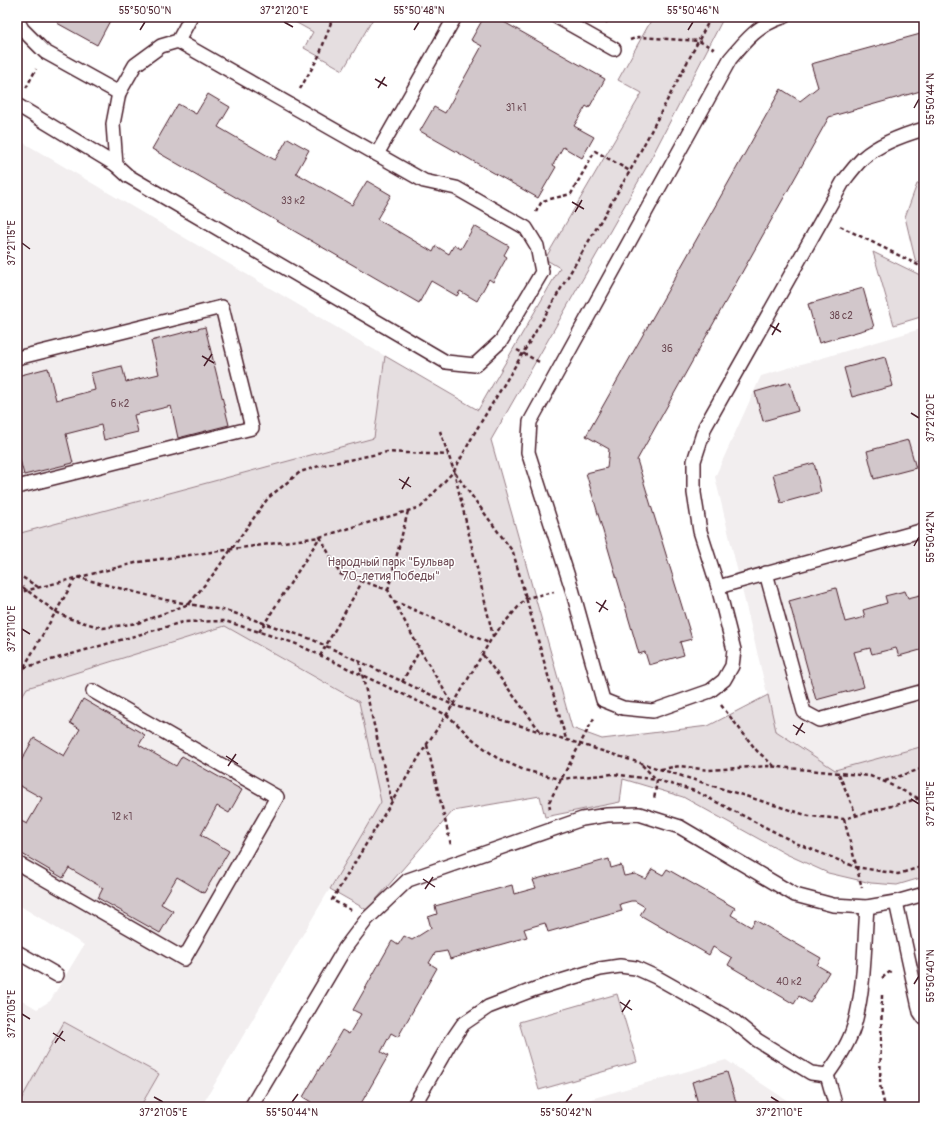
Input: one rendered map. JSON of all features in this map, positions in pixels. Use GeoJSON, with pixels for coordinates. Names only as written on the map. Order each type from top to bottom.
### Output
{"type":"FeatureCollection","features":[{"type":"Feature","properties":{"kind":"lane"},"geometry":{"type":"LineString","coordinates":[[116,165],[113,124],[119,93],[135,66],[161,46],[178,41],[191,17]]}},
{"type":"Feature","properties":{"kind":"lane"},"geometry":{"type":"LineString","coordinates":[[377,154],[455,17]]}},
{"type":"Feature","properties":{"kind":"lane"},"geometry":{"type":"LineString","coordinates":[[557,17],[614,49]]}},
{"type":"Feature","properties":{"kind":"lane"},"geometry":{"type":"LineString","coordinates":[[783,17],[774,20],[749,36],[730,59],[530,422],[528,452],[572,589],[603,700],[623,708],[653,710],[710,691],[724,680],[732,666],[734,650],[718,587],[700,531],[694,493],[694,461],[705,427],[843,182],[863,158],[885,143],[924,129]]}},
{"type":"Feature","properties":{"kind":"lane"},"geometry":{"type":"LineString","coordinates":[[17,19],[22,29],[45,52],[119,93]]}},
{"type":"Feature","properties":{"kind":"lane"},"geometry":{"type":"LineString","coordinates":[[17,105],[116,165],[128,176],[446,362],[475,365],[501,341],[542,272],[537,246],[526,228],[456,188],[424,181],[178,41]]}},
{"type":"Feature","properties":{"kind":"lane"},"geometry":{"type":"LineString","coordinates":[[17,358],[222,307],[252,428],[17,486]]}},
{"type":"Feature","properties":{"kind":"lane"},"geometry":{"type":"LineString","coordinates":[[718,587],[924,530]]}},
{"type":"Feature","properties":{"kind":"lane"},"geometry":{"type":"LineString","coordinates":[[766,574],[804,712],[819,720],[924,691]]}},
{"type":"Feature","properties":{"kind":"lane"},"geometry":{"type":"LineString","coordinates":[[17,863],[184,959],[277,797],[93,691]]}},
{"type":"Feature","properties":{"kind":"lane"},"geometry":{"type":"LineString","coordinates":[[251,1107],[344,948],[367,919],[408,880],[582,819],[607,815],[639,814],[680,827],[795,895],[834,905],[867,907],[896,902],[924,894]]}},
{"type":"Feature","properties":{"kind":"lane"},"geometry":{"type":"LineString","coordinates":[[896,902],[920,1012],[924,1018]]}},
{"type":"Feature","properties":{"kind":"lane"},"geometry":{"type":"LineString","coordinates":[[827,1075],[838,1060],[854,1028],[860,998],[867,907]]}},
{"type":"Feature","properties":{"kind":"lane"},"geometry":{"type":"LineString","coordinates":[[17,952],[57,975]]}},
{"type":"Feature","properties":{"kind":"lane"},"geometry":{"type":"LineString","coordinates":[[413,1107],[450,1043],[463,1024],[488,1007],[534,989],[600,969],[620,966],[636,968],[656,976],[734,1021],[757,1040],[810,1073],[827,1075]]}},
{"type":"Feature","properties":{"kind":"lane"},"geometry":{"type":"LineString","coordinates":[[827,1075],[836,1107]]}},
{"type":"Feature","properties":{"kind":"path"},"geometry":{"type":"LineString","coordinates":[[291,106],[319,56],[333,17]]}},
{"type":"Feature","properties":{"kind":"path"},"geometry":{"type":"LineString","coordinates":[[17,593],[139,562],[320,536],[421,507],[454,471],[475,432],[630,171],[699,41],[710,17]]}},
{"type":"Feature","properties":{"kind":"path"},"geometry":{"type":"LineString","coordinates":[[614,49],[638,37],[699,41]]}},
{"type":"Feature","properties":{"kind":"path"},"geometry":{"type":"LineString","coordinates":[[17,105],[45,52]]}},
{"type":"Feature","properties":{"kind":"path"},"geometry":{"type":"LineString","coordinates":[[535,213],[542,201],[571,194],[595,151],[630,171]]}},
{"type":"Feature","properties":{"kind":"path"},"geometry":{"type":"LineString","coordinates":[[823,218],[924,268]]}},
{"type":"Feature","properties":{"kind":"path"},"geometry":{"type":"LineString","coordinates":[[440,431],[454,471],[493,636]]}},
{"type":"Feature","properties":{"kind":"path"},"geometry":{"type":"LineString","coordinates":[[17,583],[56,612],[71,619],[103,628],[138,623],[188,604],[215,572],[268,498],[300,472],[319,466],[387,452],[448,454]]}},
{"type":"Feature","properties":{"kind":"path"},"geometry":{"type":"LineString","coordinates":[[454,471],[513,552],[566,740]]}},
{"type":"Feature","properties":{"kind":"path"},"geometry":{"type":"LineString","coordinates":[[408,511],[388,590],[420,650],[453,705]]}},
{"type":"Feature","properties":{"kind":"path"},"geometry":{"type":"LineString","coordinates":[[320,536],[340,574],[388,590]]}},
{"type":"Feature","properties":{"kind":"path"},"geometry":{"type":"LineString","coordinates":[[259,632],[320,536]]}},
{"type":"Feature","properties":{"kind":"path"},"geometry":{"type":"LineString","coordinates":[[17,574],[38,587]]}},
{"type":"Feature","properties":{"kind":"path"},"geometry":{"type":"LineString","coordinates":[[76,577],[166,600],[228,611],[311,639],[453,705],[809,816],[844,819],[924,797]]}},
{"type":"Feature","properties":{"kind":"path"},"geometry":{"type":"LineString","coordinates":[[17,679],[76,577]]}},
{"type":"Feature","properties":{"kind":"path"},"geometry":{"type":"LineString","coordinates":[[320,656],[362,582]]}},
{"type":"Feature","properties":{"kind":"path"},"geometry":{"type":"LineString","coordinates":[[367,919],[332,900],[427,744],[447,715],[493,636],[526,598],[572,589]]}},
{"type":"Feature","properties":{"kind":"path"},"geometry":{"type":"LineString","coordinates":[[393,600],[489,644]]}},
{"type":"Feature","properties":{"kind":"path"},"geometry":{"type":"LineString","coordinates":[[17,668],[23,668],[183,622],[225,621],[294,643],[447,715],[470,737],[497,758],[524,770],[560,779],[613,774],[657,780],[695,790],[798,844],[856,867],[898,874],[924,866]]}},
{"type":"Feature","properties":{"kind":"path"},"geometry":{"type":"LineString","coordinates":[[402,682],[420,650]]}},
{"type":"Feature","properties":{"kind":"path"},"geometry":{"type":"LineString","coordinates":[[483,655],[541,732]]}},
{"type":"Feature","properties":{"kind":"path"},"geometry":{"type":"LineString","coordinates":[[359,662],[392,802]]}},
{"type":"Feature","properties":{"kind":"path"},"geometry":{"type":"LineString","coordinates":[[710,691],[757,751],[774,766]]}},
{"type":"Feature","properties":{"kind":"path"},"geometry":{"type":"LineString","coordinates":[[554,829],[549,802],[603,700]]}},
{"type":"Feature","properties":{"kind":"path"},"geometry":{"type":"LineString","coordinates":[[427,744],[456,864]]}},
{"type":"Feature","properties":{"kind":"path"},"geometry":{"type":"LineString","coordinates":[[641,763],[657,780]]}},
{"type":"Feature","properties":{"kind":"path"},"geometry":{"type":"LineString","coordinates":[[659,769],[680,766],[708,770],[774,766],[870,776],[918,798]]}},
{"type":"Feature","properties":{"kind":"path"},"geometry":{"type":"LineString","coordinates":[[885,782],[924,768]]}},
{"type":"Feature","properties":{"kind":"path"},"geometry":{"type":"LineString","coordinates":[[839,773],[856,815]]}},
{"type":"Feature","properties":{"kind":"path"},"geometry":{"type":"LineString","coordinates":[[652,818],[657,780]]}},
{"type":"Feature","properties":{"kind":"path"},"geometry":{"type":"LineString","coordinates":[[844,819],[867,907]]}},
{"type":"Feature","properties":{"kind":"path"},"geometry":{"type":"LineString","coordinates":[[882,985],[882,977],[908,957]]}},
{"type":"Feature","properties":{"kind":"path"},"geometry":{"type":"LineString","coordinates":[[882,993],[880,1085],[885,1107]]}},
{"type":"Feature","properties":{"kind":"shaded area"},"geometry":{"type":"Polygon","coordinates":[[[19,140],[385,356],[374,438],[17,534],[17,144],[19,140]]]}},
{"type":"Feature","properties":{"kind":"shaded area"},"geometry":{"type":"Polygon","coordinates":[[[924,328],[924,746],[835,770],[776,731],[715,477],[761,376],[924,328]]]}},
{"type":"Feature","properties":{"kind":"shaded area"},"geometry":{"type":"Polygon","coordinates":[[[225,626],[359,703],[381,802],[201,1107],[17,1107],[17,997],[37,1009],[50,1001],[84,945],[17,904],[17,704],[27,688],[225,626]]]}},
{"type":"Feature","properties":{"kind":"shaded area"},"geometry":{"type":"Polygon","coordinates":[[[726,1060],[797,1107],[563,1107],[726,1060]]]}},
{"type":"Feature","properties":{"kind":"green space"},"geometry":{"type":"Polygon","coordinates":[[[286,17],[374,17],[343,70],[304,48],[313,32],[286,17]]]}},
{"type":"Feature","properties":{"kind":"green space","name":"Народный парк \"Бульвар 70-летия Победы\""},"geometry":{"type":"Polygon","coordinates":[[[653,17],[724,17],[646,168],[491,440],[572,728],[602,739],[708,726],[768,695],[776,731],[835,770],[924,746],[924,877],[897,885],[871,883],[828,873],[786,854],[683,797],[623,779],[620,802],[545,817],[540,796],[453,811],[367,910],[330,889],[381,802],[359,702],[225,626],[27,688],[17,704],[17,534],[374,438],[385,356],[478,410],[560,268],[545,259],[642,93],[618,80],[653,17]]]}},
{"type":"Feature","properties":{"kind":"green space"},"geometry":{"type":"Polygon","coordinates":[[[924,182],[924,261],[916,263],[905,217],[917,184],[924,182]]]}},
{"type":"Feature","properties":{"kind":"green space"},"geometry":{"type":"Polygon","coordinates":[[[873,252],[920,275],[924,274],[924,316],[894,325],[873,252]]]}},
{"type":"Feature","properties":{"kind":"green space"},"geometry":{"type":"Polygon","coordinates":[[[617,994],[637,1062],[539,1090],[519,1022],[617,994]]]}},
{"type":"Feature","properties":{"kind":"green space"},"geometry":{"type":"Polygon","coordinates":[[[64,1022],[159,1074],[140,1107],[17,1107],[64,1022]]]}},
{"type":"Feature","properties":{"kind":"building"},"geometry":{"type":"Polygon","coordinates":[[[60,17],[112,17],[97,45],[57,23],[60,17]]]}},
{"type":"Feature","properties":{"kind":"building"},"geometry":{"type":"Polygon","coordinates":[[[484,17],[495,17],[605,79],[589,108],[586,106],[574,126],[594,137],[582,158],[563,147],[553,165],[556,167],[538,198],[420,131],[434,107],[445,113],[482,46],[471,40],[484,17]]]}},
{"type":"Feature","properties":{"kind":"building"},"geometry":{"type":"Polygon","coordinates":[[[596,17],[610,17],[607,23],[596,17]]]}},
{"type":"Feature","properties":{"kind":"building"},"geometry":{"type":"Polygon","coordinates":[[[924,33],[924,90],[829,117],[637,460],[692,639],[680,642],[684,655],[649,665],[645,652],[639,654],[586,473],[607,468],[609,449],[586,436],[781,89],[800,101],[818,87],[811,64],[924,33]]]}},
{"type":"Feature","properties":{"kind":"building"},"geometry":{"type":"Polygon","coordinates":[[[208,94],[230,107],[218,127],[275,160],[288,138],[309,150],[296,173],[352,205],[367,181],[391,195],[377,219],[433,252],[436,246],[449,254],[454,245],[461,249],[474,226],[509,246],[504,255],[507,257],[493,282],[489,279],[477,301],[460,291],[457,296],[431,281],[419,303],[152,149],[178,104],[196,114],[208,94]]]}},
{"type":"Feature","properties":{"kind":"building"},"geometry":{"type":"Polygon","coordinates":[[[863,288],[874,327],[819,343],[808,304],[863,288]]]}},
{"type":"Feature","properties":{"kind":"building"},"geometry":{"type":"Polygon","coordinates":[[[205,327],[229,425],[178,438],[171,406],[134,415],[138,432],[104,440],[101,425],[66,434],[73,463],[24,475],[17,448],[17,376],[48,368],[56,400],[95,390],[91,373],[122,366],[126,382],[159,374],[151,341],[205,327]]]}},
{"type":"Feature","properties":{"kind":"building"},"geometry":{"type":"Polygon","coordinates":[[[885,357],[893,386],[852,397],[844,368],[885,357]]]}},
{"type":"Feature","properties":{"kind":"building"},"geometry":{"type":"Polygon","coordinates":[[[790,382],[798,411],[763,421],[755,392],[790,382]]]}},
{"type":"Feature","properties":{"kind":"building"},"geometry":{"type":"Polygon","coordinates":[[[908,440],[916,468],[874,479],[867,451],[908,440]]]}},
{"type":"Feature","properties":{"kind":"building"},"geometry":{"type":"Polygon","coordinates":[[[814,463],[821,492],[781,503],[773,474],[814,463]]]}},
{"type":"Feature","properties":{"kind":"building"},"geometry":{"type":"Polygon","coordinates":[[[836,588],[845,622],[865,617],[863,610],[887,603],[885,596],[905,591],[908,598],[924,594],[924,641],[922,642],[924,649],[899,656],[896,648],[872,654],[870,648],[854,652],[864,687],[816,700],[789,601],[836,588]]]}},
{"type":"Feature","properties":{"kind":"building"},"geometry":{"type":"Polygon","coordinates":[[[83,699],[145,735],[139,745],[176,766],[182,756],[242,790],[229,813],[217,806],[201,835],[229,851],[204,893],[177,877],[161,904],[173,911],[160,933],[98,898],[103,888],[69,868],[63,878],[17,851],[17,819],[27,824],[42,798],[17,784],[17,768],[34,738],[64,756],[80,729],[70,723],[83,699]]]}},
{"type":"Feature","properties":{"kind":"building"},"geometry":{"type":"Polygon","coordinates":[[[609,859],[611,868],[621,865],[624,876],[635,874],[646,879],[652,869],[663,875],[667,869],[735,908],[731,915],[751,927],[755,920],[821,958],[817,965],[829,972],[810,1003],[799,996],[794,1004],[728,965],[732,958],[713,947],[709,955],[640,915],[645,907],[635,901],[620,904],[622,911],[548,932],[545,923],[524,929],[527,937],[450,959],[447,951],[435,953],[429,963],[437,968],[398,1037],[391,1033],[381,1052],[388,1056],[359,1107],[308,1107],[311,1102],[303,1097],[342,1030],[349,1034],[361,1014],[353,1010],[392,941],[398,945],[404,936],[412,940],[431,928],[428,917],[437,914],[435,906],[512,885],[514,894],[536,888],[533,880],[609,859]]]}},
{"type":"Feature","properties":{"kind":"building"},"geometry":{"type":"Polygon","coordinates":[[[727,1072],[736,1102],[721,1107],[699,1107],[692,1082],[727,1072]]]}},
{"type":"Feature","properties":{"kind":"building"},"geometry":{"type":"Polygon","coordinates":[[[616,1103],[617,1107],[603,1107],[616,1103]]]}}]}
